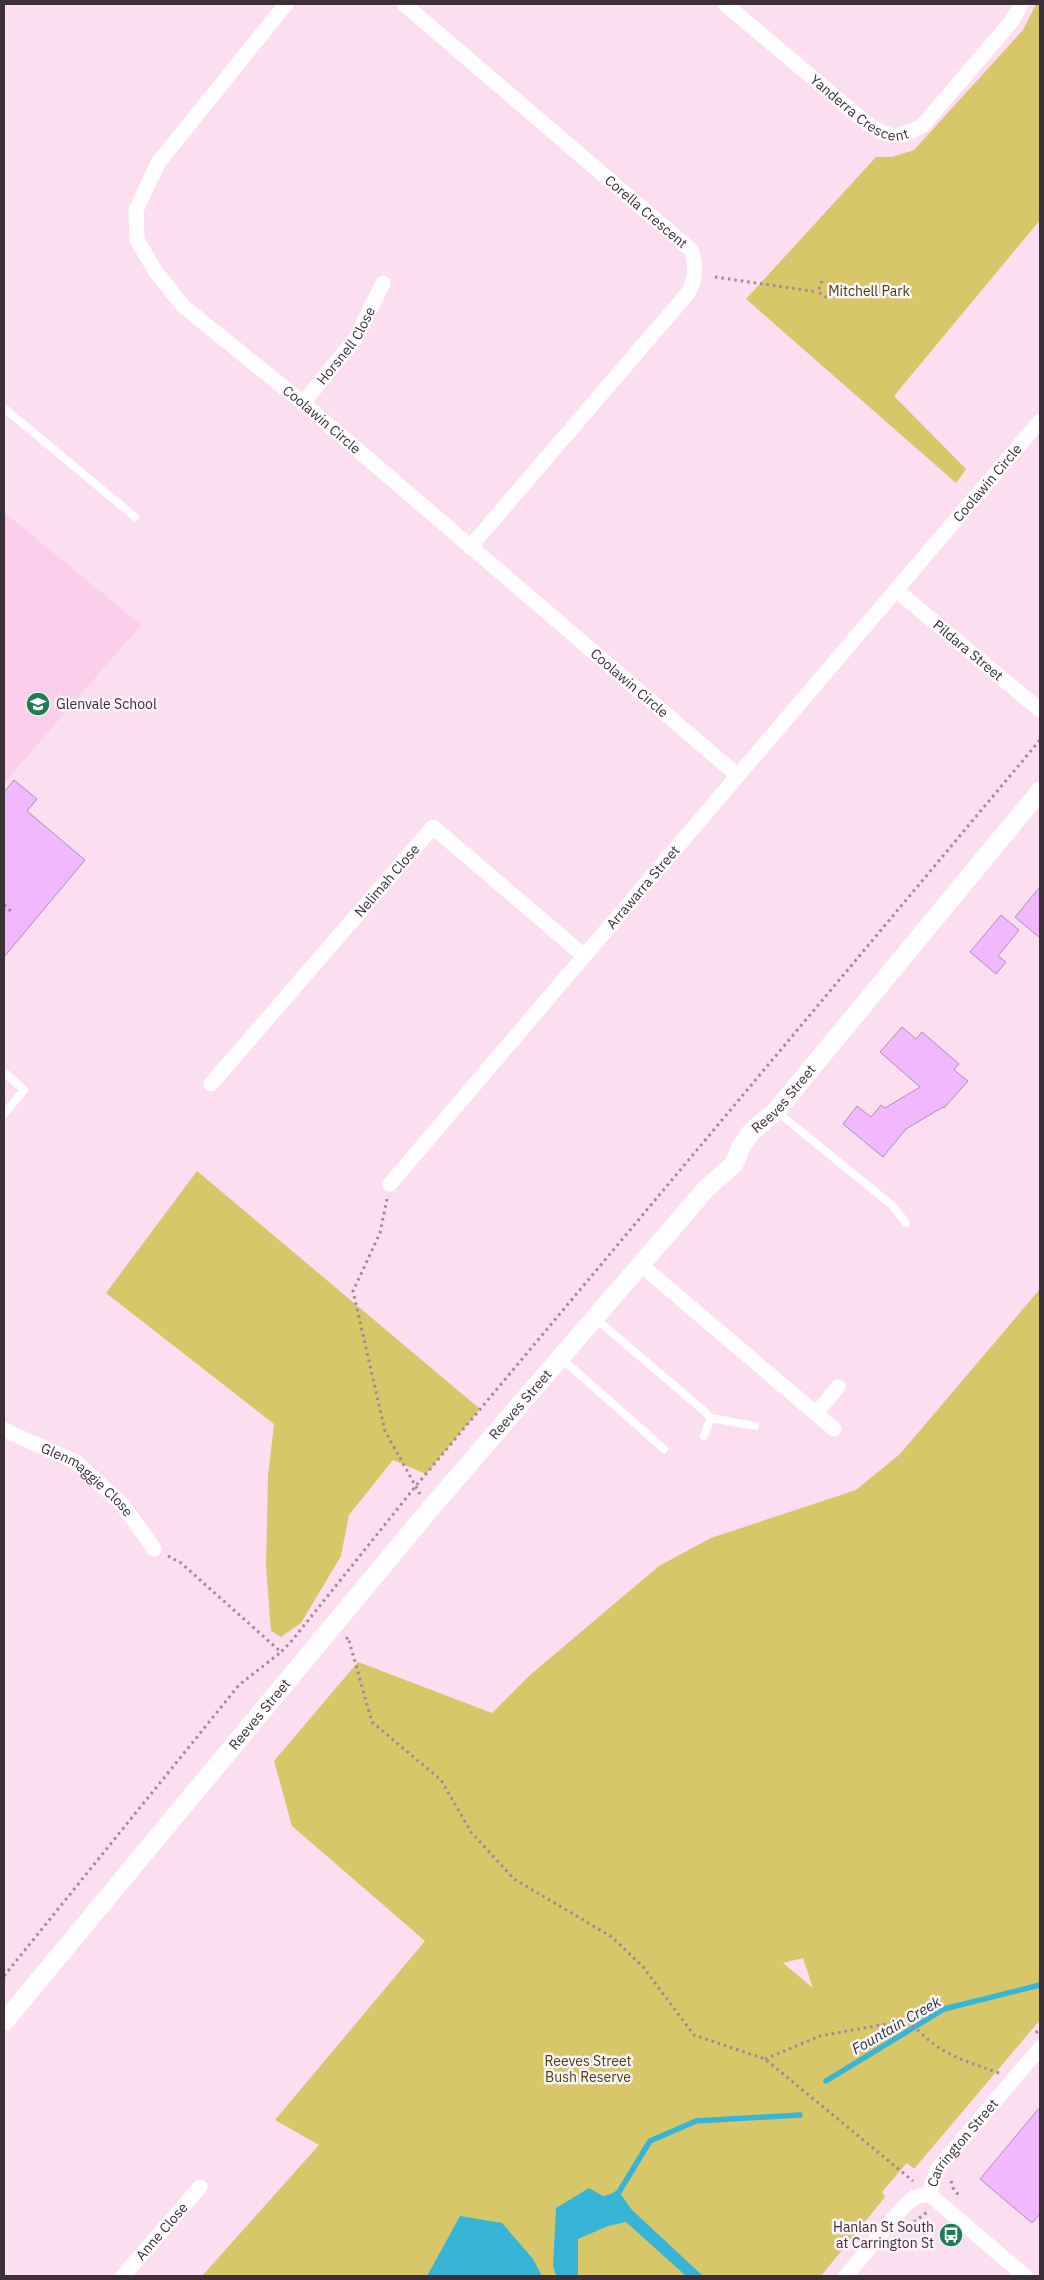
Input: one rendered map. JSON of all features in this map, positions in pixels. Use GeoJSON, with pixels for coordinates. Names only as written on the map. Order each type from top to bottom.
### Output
{"type":"FeatureCollection","features":[{"type":"Feature","properties":{"kind":"street","name":"Coolawin Circle"},"geometry":{"type":"LineString","coordinates":[[286,4],[158,163],[136,210],[137,240],[156,272],[183,306],[303,403],[737,775]]}},
{"type":"Feature","properties":{"kind":"street","name":"Corella Crescent"},"geometry":{"type":"LineString","coordinates":[[404,4],[691,250],[695,263],[695,279],[688,294],[470,547]]}},
{"type":"Feature","properties":{"kind":"street","name":"Yanderra Crescent"},"geometry":{"type":"LineString","coordinates":[[725,4],[864,121],[884,134],[892,136],[907,135],[924,125],[1012,21],[1021,4]]}},
{"type":"Feature","properties":{"kind":"street","name":"Horsnell Close"},"geometry":{"type":"LineString","coordinates":[[303,403],[356,338],[383,283]]}},
{"type":"Feature","properties":{"kind":"street","name":"Coolawin Circle"},"geometry":{"type":"LineString","coordinates":[[896,590],[1040,421]]}},
{"type":"Feature","properties":{"kind":"street","name":"Pildara Street"},"geometry":{"type":"LineString","coordinates":[[896,590],[1040,710]]}},
{"type":"Feature","properties":{"kind":"street","name":"Arrawarra Street"},"geometry":{"type":"LineString","coordinates":[[390,1184],[583,955],[896,590]]}},
{"type":"Feature","properties":{"kind":"street","name":"Reeves Street"},"geometry":{"type":"LineString","coordinates":[[4,2022],[430,1509],[706,1189],[734,1164],[742,1145],[752,1131],[776,1111],[1040,791]]}},
{"type":"Feature","properties":{"kind":"street","name":"Nelimah Close"},"geometry":{"type":"LineString","coordinates":[[212,1084],[433,827],[583,955]]}},
{"type":"Feature","properties":{"kind":"street"},"geometry":{"type":"LineString","coordinates":[[641,1265],[834,1429]]}},
{"type":"Feature","properties":{"kind":"street"},"geometry":{"type":"LineString","coordinates":[[816,1414],[838,1387]]}},
{"type":"Feature","properties":{"kind":"street","name":"Glenmaggie Close"},"geometry":{"type":"LineString","coordinates":[[4,1430],[76,1462],[122,1504],[154,1549]]}},
{"type":"Feature","properties":{"kind":"street","name":"Carrington Street"},"geometry":{"type":"LineString","coordinates":[[846,2276],[904,2206],[915,2197],[934,2198],[938,2168],[1038,2041]]}},
{"type":"Feature","properties":{"kind":"street","name":"Anne Close"},"geometry":{"type":"LineString","coordinates":[[122,2276],[200,2187]]}},
{"type":"Feature","properties":{"kind":"street"},"geometry":{"type":"LineString","coordinates":[[934,2198],[1025,2276]]}},
{"type":"Feature","properties":{"kind":"lane"},"geometry":{"type":"LineString","coordinates":[[4,408],[135,517]]}},
{"type":"Feature","properties":{"kind":"lane"},"geometry":{"type":"LineString","coordinates":[[4,1072],[24,1090],[4,1114]]}},
{"type":"Feature","properties":{"kind":"lane"},"geometry":{"type":"LineString","coordinates":[[776,1111],[893,1206],[906,1223]]}},
{"type":"Feature","properties":{"kind":"lane"},"geometry":{"type":"LineString","coordinates":[[595,1318],[711,1418],[755,1426]]}},
{"type":"Feature","properties":{"kind":"lane"},"geometry":{"type":"LineString","coordinates":[[561,1357],[664,1449]]}},
{"type":"Feature","properties":{"kind":"lane"},"geometry":{"type":"LineString","coordinates":[[704,1436],[711,1418]]}},
{"type":"Feature","properties":{"kind":"path"},"geometry":{"type":"LineString","coordinates":[[715,277],[818,292],[829,298]]}},
{"type":"Feature","properties":{"kind":"path"},"geometry":{"type":"LineString","coordinates":[[818,292],[822,280]]}},
{"type":"Feature","properties":{"kind":"path"},"geometry":{"type":"LineString","coordinates":[[4,1976],[239,1685],[290,1643],[416,1487],[1040,740]]}},
{"type":"Feature","properties":{"kind":"path"},"geometry":{"type":"LineString","coordinates":[[4,905],[12,912]]}},
{"type":"Feature","properties":{"kind":"path"},"geometry":{"type":"LineString","coordinates":[[390,1184],[380,1233],[353,1291],[385,1431],[430,1509]]}},
{"type":"Feature","properties":{"kind":"path"},"geometry":{"type":"LineString","coordinates":[[154,1549],[181,1563],[281,1652]]}},
{"type":"Feature","properties":{"kind":"path"},"geometry":{"type":"LineString","coordinates":[[342,1644],[348,1637],[372,1722],[441,1780],[472,1832],[514,1879],[612,1936],[643,1967],[694,2035],[765,2059],[934,2198]]}},
{"type":"Feature","properties":{"kind":"path"},"geometry":{"type":"LineString","coordinates":[[765,2059],[820,2036],[908,2020],[926,2040],[949,2055],[1002,2074]]}},
{"type":"Feature","properties":{"kind":"path"},"geometry":{"type":"LineString","coordinates":[[1038,2041],[1040,2028]]}},
{"type":"Feature","properties":{"kind":"path"},"geometry":{"type":"LineString","coordinates":[[951,2178],[953,2188],[961,2198]]}},
{"type":"Feature","properties":{"kind":"path"},"geometry":{"type":"LineString","coordinates":[[908,2228],[934,2198],[953,2188]]}},
{"type":"Feature","properties":{"kind":"shaded area","name":"Glenvale School"},"geometry":{"type":"Polygon","coordinates":[[[4,512],[141,625],[4,783],[4,512]]]}},
{"type":"Feature","properties":{"kind":"green space","name":"Mitchell Park"},"geometry":{"type":"Polygon","coordinates":[[[1036,4],[1040,4],[1040,220],[894,396],[966,469],[956,483],[746,299],[876,157],[892,157],[914,150],[1023,30],[1036,4]]]}},
{"type":"Feature","properties":{"kind":"green space"},"geometry":{"type":"Polygon","coordinates":[[[197,1171],[480,1409],[426,1474],[393,1460],[349,1515],[341,1556],[301,1623],[281,1637],[271,1631],[266,1566],[268,1476],[274,1424],[106,1293],[197,1171]]]}},
{"type":"Feature","properties":{"kind":"green space","name":"Reeves Street Bush Reserve"},"geometry":{"type":"Polygon","coordinates":[[[1040,1289],[1040,2020],[914,2169],[907,2163],[882,2192],[885,2197],[821,2276],[473,2276],[431,2271],[427,2276],[202,2276],[319,2145],[275,2120],[425,1941],[292,1826],[274,1761],[358,1662],[492,1713],[530,1675],[659,1566],[711,1538],[856,1490],[900,1454],[1040,1289]],[[803,1958],[783,1963],[813,1988],[803,1958]]]}},
{"type":"Feature","properties":{"kind":"water"},"geometry":{"type":"Polygon","coordinates":[[[589,2188],[603,2196],[619,2192],[632,2210],[703,2276],[686,2276],[626,2222],[608,2226],[578,2239],[578,2276],[556,2276],[553,2266],[556,2208],[589,2188]]]}},
{"type":"Feature","properties":{"kind":"water"},"geometry":{"type":"Polygon","coordinates":[[[460,2216],[502,2223],[533,2259],[542,2276],[427,2276],[460,2216]]]}},
{"type":"Feature","properties":{"kind":"building"},"geometry":{"type":"Polygon","coordinates":[[[14,780],[37,799],[27,811],[85,860],[4,957],[4,792],[14,780]]]}},
{"type":"Feature","properties":{"kind":"building"},"geometry":{"type":"Polygon","coordinates":[[[1040,887],[1040,938],[1015,917],[1040,887]]]}},
{"type":"Feature","properties":{"kind":"building"},"geometry":{"type":"Polygon","coordinates":[[[1001,915],[1019,930],[998,956],[1006,962],[996,974],[970,952],[1001,915]]]}},
{"type":"Feature","properties":{"kind":"building"},"geometry":{"type":"Polygon","coordinates":[[[902,1027],[916,1039],[922,1032],[959,1064],[954,1070],[968,1081],[944,1108],[906,1129],[883,1157],[843,1124],[857,1106],[871,1117],[881,1105],[885,1108],[920,1087],[880,1052],[902,1027]]]}},
{"type":"Feature","properties":{"kind":"building"},"geometry":{"type":"Polygon","coordinates":[[[1040,2107],[1040,2214],[1032,2223],[980,2179],[1040,2107]]]}},
{"type":"Feature","properties":{"kind":"waterway","name":"Fountain Creek"},"geometry":{"type":"LineString","coordinates":[[826,2081],[944,2009],[1040,1985]]}},
{"type":"Feature","properties":{"kind":"waterway","name":"Fountain Creek"},"geometry":{"type":"LineString","coordinates":[[613,2196],[619,2192],[650,2141],[696,2121],[800,2115]]}},
{"type":"Feature","properties":{"kind":"place","name":"Glenvale School"},"geometry":{"type":"Point","coordinates":[38,704]}},
{"type":"Feature","properties":{"kind":"place","name":"Hanlan St South at Carrington St"},"geometry":{"type":"Point","coordinates":[951,2235]}}]}
